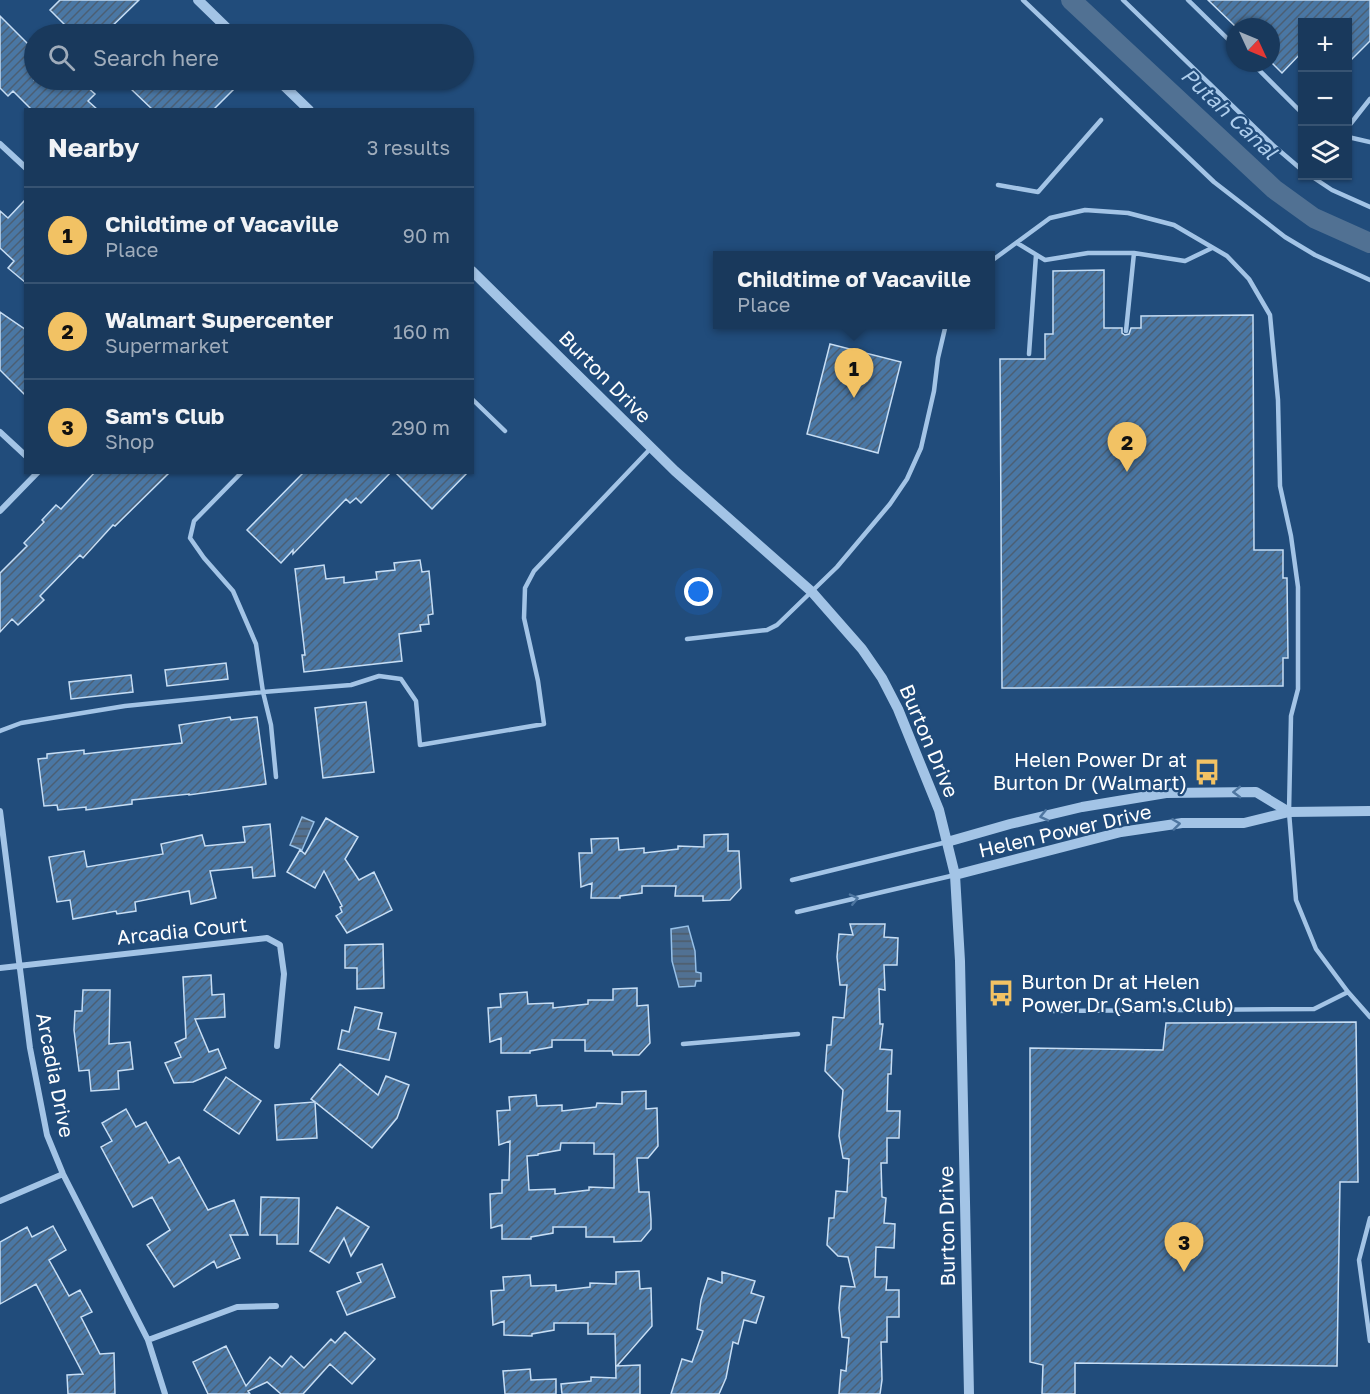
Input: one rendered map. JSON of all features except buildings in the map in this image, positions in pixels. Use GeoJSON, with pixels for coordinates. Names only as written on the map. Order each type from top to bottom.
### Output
{"type":"FeatureCollection","features":[{"type":"Feature","properties":{"kind":"street"},"geometry":{"type":"LineString","coordinates":[[198,0],[223,24]]}},
{"type":"Feature","properties":{"kind":"street"},"geometry":{"type":"LineString","coordinates":[[288,90],[307,108]]}},
{"type":"Feature","properties":{"kind":"street"},"geometry":{"type":"LineString","coordinates":[[0,144],[24,166]]}},
{"type":"Feature","properties":{"kind":"street","name":"Burton Drive"},"geometry":{"type":"LineString","coordinates":[[474,273],[675,471],[812,592],[862,649],[882,678],[898,709],[939,810],[956,875],[960,961],[969,1394]]}},
{"type":"Feature","properties":{"kind":"street"},"geometry":{"type":"LineString","coordinates":[[0,432],[24,454]]}},
{"type":"Feature","properties":{"kind":"street"},"geometry":{"type":"LineString","coordinates":[[0,511],[36,474]]}},
{"type":"Feature","properties":{"kind":"street","name":"Helen Power Drive"},"geometry":{"type":"LineString","coordinates":[[947,843],[1010,824],[1082,807],[1166,793],[1256,792],[1289,813]]}},
{"type":"Feature","properties":{"kind":"street","name":"Arcadia Drive"},"geometry":{"type":"LineString","coordinates":[[0,811],[30,1048],[47,1135],[63,1174],[148,1340],[165,1394]]}},
{"type":"Feature","properties":{"kind":"street","name":"Helen Power Drive"},"geometry":{"type":"LineString","coordinates":[[956,875],[1121,832],[1182,823],[1244,823],[1289,813],[1370,811]]}},
{"type":"Feature","properties":{"kind":"street","name":"Arcadia Court"},"geometry":{"type":"LineString","coordinates":[[20,966],[267,938],[280,945],[284,974],[277,1046]]}},
{"type":"Feature","properties":{"kind":"street"},"geometry":{"type":"LineString","coordinates":[[0,968],[20,966]]}},
{"type":"Feature","properties":{"kind":"street"},"geometry":{"type":"LineString","coordinates":[[0,1201],[63,1174]]}},
{"type":"Feature","properties":{"kind":"street"},"geometry":{"type":"LineString","coordinates":[[148,1340],[237,1307],[276,1306]]}},
{"type":"Feature","properties":{"kind":"lane"},"geometry":{"type":"LineString","coordinates":[[1023,0],[1214,182],[1285,237],[1315,255],[1370,280]]}},
{"type":"Feature","properties":{"kind":"lane"},"geometry":{"type":"LineString","coordinates":[[1123,0],[1298,167]]}},
{"type":"Feature","properties":{"kind":"lane"},"geometry":{"type":"LineString","coordinates":[[1188,0],[1226,37]]}},
{"type":"Feature","properties":{"kind":"lane"},"geometry":{"type":"LineString","coordinates":[[1261,72],[1298,109]]}},
{"type":"Feature","properties":{"kind":"lane"},"geometry":{"type":"LineString","coordinates":[[1348,126],[1370,99]]}},
{"type":"Feature","properties":{"kind":"lane"},"geometry":{"type":"LineString","coordinates":[[998,185],[1038,192],[1101,120]]}},
{"type":"Feature","properties":{"kind":"lane"},"geometry":{"type":"LineString","coordinates":[[1352,138],[1370,142]]}},
{"type":"Feature","properties":{"kind":"lane"},"geometry":{"type":"LineString","coordinates":[[1317,180],[1332,190],[1370,207]]}},
{"type":"Feature","properties":{"kind":"lane"},"geometry":{"type":"LineString","coordinates":[[995,258],[1050,218],[1085,210],[1128,213],[1174,225],[1227,256],[1249,279],[1270,315],[1278,400],[1280,486],[1291,536],[1298,587],[1298,689],[1291,716],[1289,813],[1296,900],[1316,949],[1370,1017]]}},
{"type":"Feature","properties":{"kind":"lane"},"geometry":{"type":"LineString","coordinates":[[1017,243],[1045,260],[1088,253],[1134,253],[1185,261],[1212,248]]}},
{"type":"Feature","properties":{"kind":"lane"},"geometry":{"type":"LineString","coordinates":[[1126,331],[1134,253]]}},
{"type":"Feature","properties":{"kind":"lane"},"geometry":{"type":"LineString","coordinates":[[1029,354],[1036,255]]}},
{"type":"Feature","properties":{"kind":"lane"},"geometry":{"type":"LineString","coordinates":[[687,639],[767,630],[777,625],[837,568],[890,504],[907,479],[921,448],[945,329]]}},
{"type":"Feature","properties":{"kind":"lane"},"geometry":{"type":"LineString","coordinates":[[474,401],[506,431]]}},
{"type":"Feature","properties":{"kind":"lane"},"geometry":{"type":"LineString","coordinates":[[0,731],[21,723],[125,706],[351,685],[379,676],[401,679],[416,701],[420,745],[544,724],[538,681],[524,618],[525,588],[534,571],[651,447]]}},
{"type":"Feature","properties":{"kind":"lane"},"geometry":{"type":"LineString","coordinates":[[240,474],[194,521],[190,538],[233,591],[256,644],[263,692],[271,725],[276,777]]}},
{"type":"Feature","properties":{"kind":"lane"},"geometry":{"type":"LineString","coordinates":[[792,880],[947,843]]}},
{"type":"Feature","properties":{"kind":"lane"},"geometry":{"type":"LineString","coordinates":[[797,912],[956,875]]}},
{"type":"Feature","properties":{"kind":"lane"},"geometry":{"type":"LineString","coordinates":[[1051,1011],[1314,1009],[1348,992]]}},
{"type":"Feature","properties":{"kind":"lane"},"geometry":{"type":"LineString","coordinates":[[683,1044],[798,1034]]}},
{"type":"Feature","properties":{"kind":"lane"},"geometry":{"type":"LineString","coordinates":[[1370,1218],[1359,1260],[1370,1341]]}},
{"type":"Feature","properties":{"kind":"water"},"geometry":{"type":"Polygon","coordinates":[[[302,817],[314,822],[302,850],[290,845],[302,817]]]}},
{"type":"Feature","properties":{"kind":"water"},"geometry":{"type":"Polygon","coordinates":[[[688,926],[695,951],[696,972],[701,973],[701,981],[696,981],[695,986],[679,987],[672,961],[671,929],[688,926]]]}},
{"type":"Feature","properties":{"kind":"waterway","name":"Putah Canal"},"geometry":{"type":"LineString","coordinates":[[1071,0],[1274,189],[1314,218],[1370,243]]}},
{"type":"Feature","properties":{"kind":"place","name":"Childtime of Vacaville"},"geometry":{"type":"Point","coordinates":[854,398]}},
{"type":"Feature","properties":{"kind":"place","name":"Walmart Supercenter"},"geometry":{"type":"Point","coordinates":[1127,472]}},
{"type":"Feature","properties":{"kind":"place","name":"Helen Power Dr at Burton Dr (Walmart)"},"geometry":{"type":"Point","coordinates":[1207,772]}},
{"type":"Feature","properties":{"kind":"place","name":"Burton Dr at Helen Power Dr (Sam's Club)"},"geometry":{"type":"Point","coordinates":[1001,993]}},
{"type":"Feature","properties":{"kind":"place","name":"Sam's Club"},"geometry":{"type":"Point","coordinates":[1184,1272]}}]}
